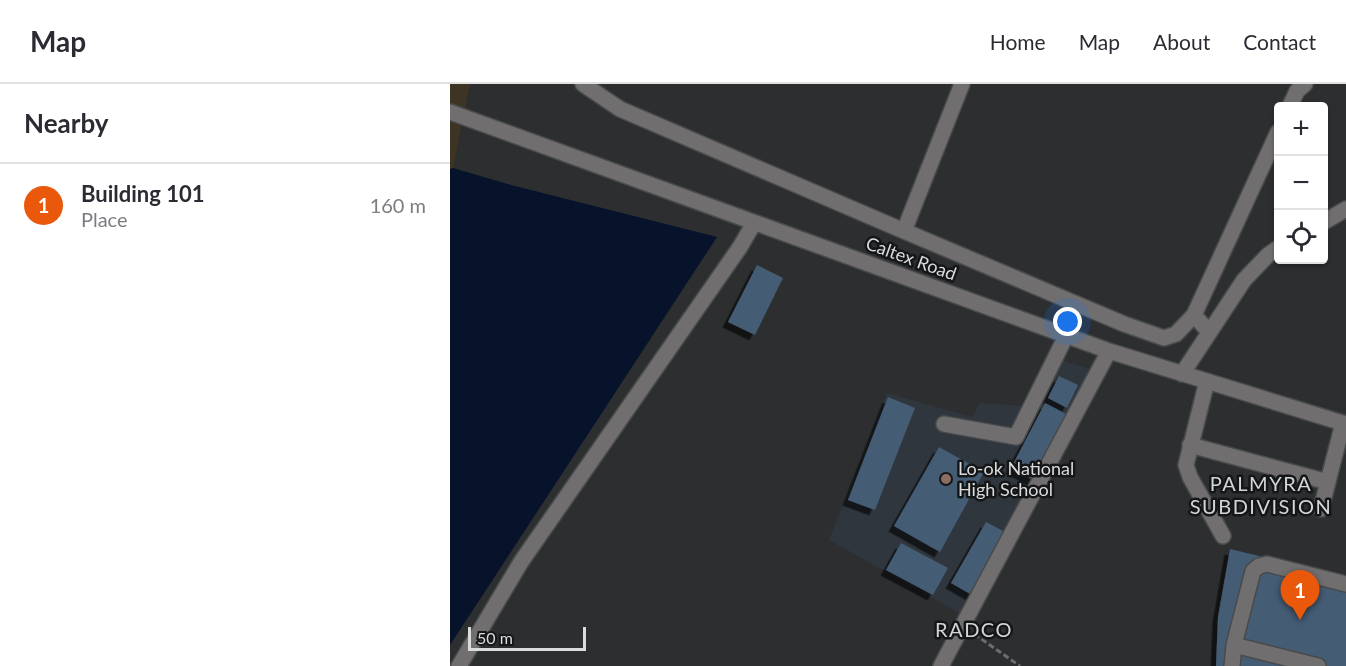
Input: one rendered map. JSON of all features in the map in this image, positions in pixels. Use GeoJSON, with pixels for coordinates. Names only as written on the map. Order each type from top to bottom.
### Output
{"type":"FeatureCollection","features":[{"type":"Feature","properties":{"kind":"street"},"geometry":{"type":"LineString","coordinates":[[584,84],[620,109],[1124,324],[1164,338],[1176,334],[1194,315],[1274,141]]}},
{"type":"Feature","properties":{"kind":"street"},"geometry":{"type":"LineString","coordinates":[[904,231],[962,84]]}},
{"type":"Feature","properties":{"kind":"street"},"geometry":{"type":"LineString","coordinates":[[1292,102],[1297,91],[1305,84]]}},
{"type":"Feature","properties":{"kind":"street","name":"Caltex Road"},"geometry":{"type":"LineString","coordinates":[[450,112],[1109,351],[1345,423]]}},
{"type":"Feature","properties":{"kind":"street"},"geometry":{"type":"LineString","coordinates":[[1328,219],[1346,209]]}},
{"type":"Feature","properties":{"kind":"street"},"geometry":{"type":"LineString","coordinates":[[459,666],[521,562],[740,247],[754,223]]}},
{"type":"Feature","properties":{"kind":"street"},"geometry":{"type":"LineString","coordinates":[[1182,374],[1244,280],[1274,251]]}},
{"type":"Feature","properties":{"kind":"street"},"geometry":{"type":"LineString","coordinates":[[1194,315],[1209,332]]}},
{"type":"Feature","properties":{"kind":"street"},"geometry":{"type":"LineString","coordinates":[[944,424],[1016,437],[1066,336]]}},
{"type":"Feature","properties":{"kind":"street"},"geometry":{"type":"LineString","coordinates":[[941,666],[1109,351]]}},
{"type":"Feature","properties":{"kind":"street"},"geometry":{"type":"LineString","coordinates":[[1207,381],[1190,446],[1187,471],[1223,536]]}},
{"type":"Feature","properties":{"kind":"street"},"geometry":{"type":"LineString","coordinates":[[1321,509],[1345,423]]}},
{"type":"Feature","properties":{"kind":"street"},"geometry":{"type":"LineString","coordinates":[[1190,446],[1328,482]]}},
{"type":"Feature","properties":{"kind":"street"},"geometry":{"type":"LineString","coordinates":[[1232,666],[1234,645],[1253,571],[1259,566],[1267,564],[1346,584]]}},
{"type":"Feature","properties":{"kind":"street"},"geometry":{"type":"LineString","coordinates":[[1234,645],[1285,662],[1318,666]]}},
{"type":"Feature","properties":{"kind":"path"},"geometry":{"type":"LineString","coordinates":[[962,627],[1020,666]]}},
{"type":"Feature","properties":{"kind":"shaded area"},"geometry":{"type":"Polygon","coordinates":[[[450,84],[470,84],[453,168],[450,169],[450,84]]]}},
{"type":"Feature","properties":{"kind":"shaded area","name":"Lo-ok National High School"},"geometry":{"type":"Polygon","coordinates":[[[1051,357],[1097,371],[963,615],[829,540],[887,393],[972,417],[980,403],[1025,406],[1051,357]]]}},
{"type":"Feature","properties":{"kind":"water"},"geometry":{"type":"Polygon","coordinates":[[[450,169],[717,237],[450,645],[450,169]]]}},
{"type":"Feature","properties":{"kind":"building"},"geometry":{"type":"Polygon","coordinates":[[[757,265],[783,278],[755,335],[728,322],[757,265]]]}},
{"type":"Feature","properties":{"kind":"building"},"geometry":{"type":"Polygon","coordinates":[[[1059,376],[1078,385],[1067,408],[1048,398],[1059,376]]]}},
{"type":"Feature","properties":{"kind":"building"},"geometry":{"type":"Polygon","coordinates":[[[888,397],[915,408],[875,510],[848,500],[888,397]]]}},
{"type":"Feature","properties":{"kind":"building"},"geometry":{"type":"Polygon","coordinates":[[[1045,403],[1070,416],[1035,481],[1011,468],[1045,403]]]}},
{"type":"Feature","properties":{"kind":"building"},"geometry":{"type":"Polygon","coordinates":[[[939,447],[984,472],[940,552],[894,526],[939,447]]]}},
{"type":"Feature","properties":{"kind":"building"},"geometry":{"type":"Polygon","coordinates":[[[986,522],[1007,533],[972,595],[951,583],[986,522]]]}},
{"type":"Feature","properties":{"kind":"building"},"geometry":{"type":"Polygon","coordinates":[[[901,543],[948,568],[933,595],[886,570],[901,543]]]}},
{"type":"Feature","properties":{"kind":"building"},"geometry":{"type":"Polygon","coordinates":[[[1230,549],[1346,577],[1346,666],[1216,666],[1218,617],[1230,549]]]}},
{"type":"Feature","properties":{"kind":"place","name":"Lo-ok National High School"},"geometry":{"type":"Point","coordinates":[946,479]}},
{"type":"Feature","properties":{"kind":"place","name":"Building 101"},"geometry":{"type":"Point","coordinates":[1300,620]}},
{"type":"Feature","properties":{"kind":"district","name":"PALMYRA SUBDIVISION"},"geometry":{"type":"Point","coordinates":[1261,496]}},
{"type":"Feature","properties":{"kind":"district","name":"RADCO"},"geometry":{"type":"Point","coordinates":[974,630]}}]}
